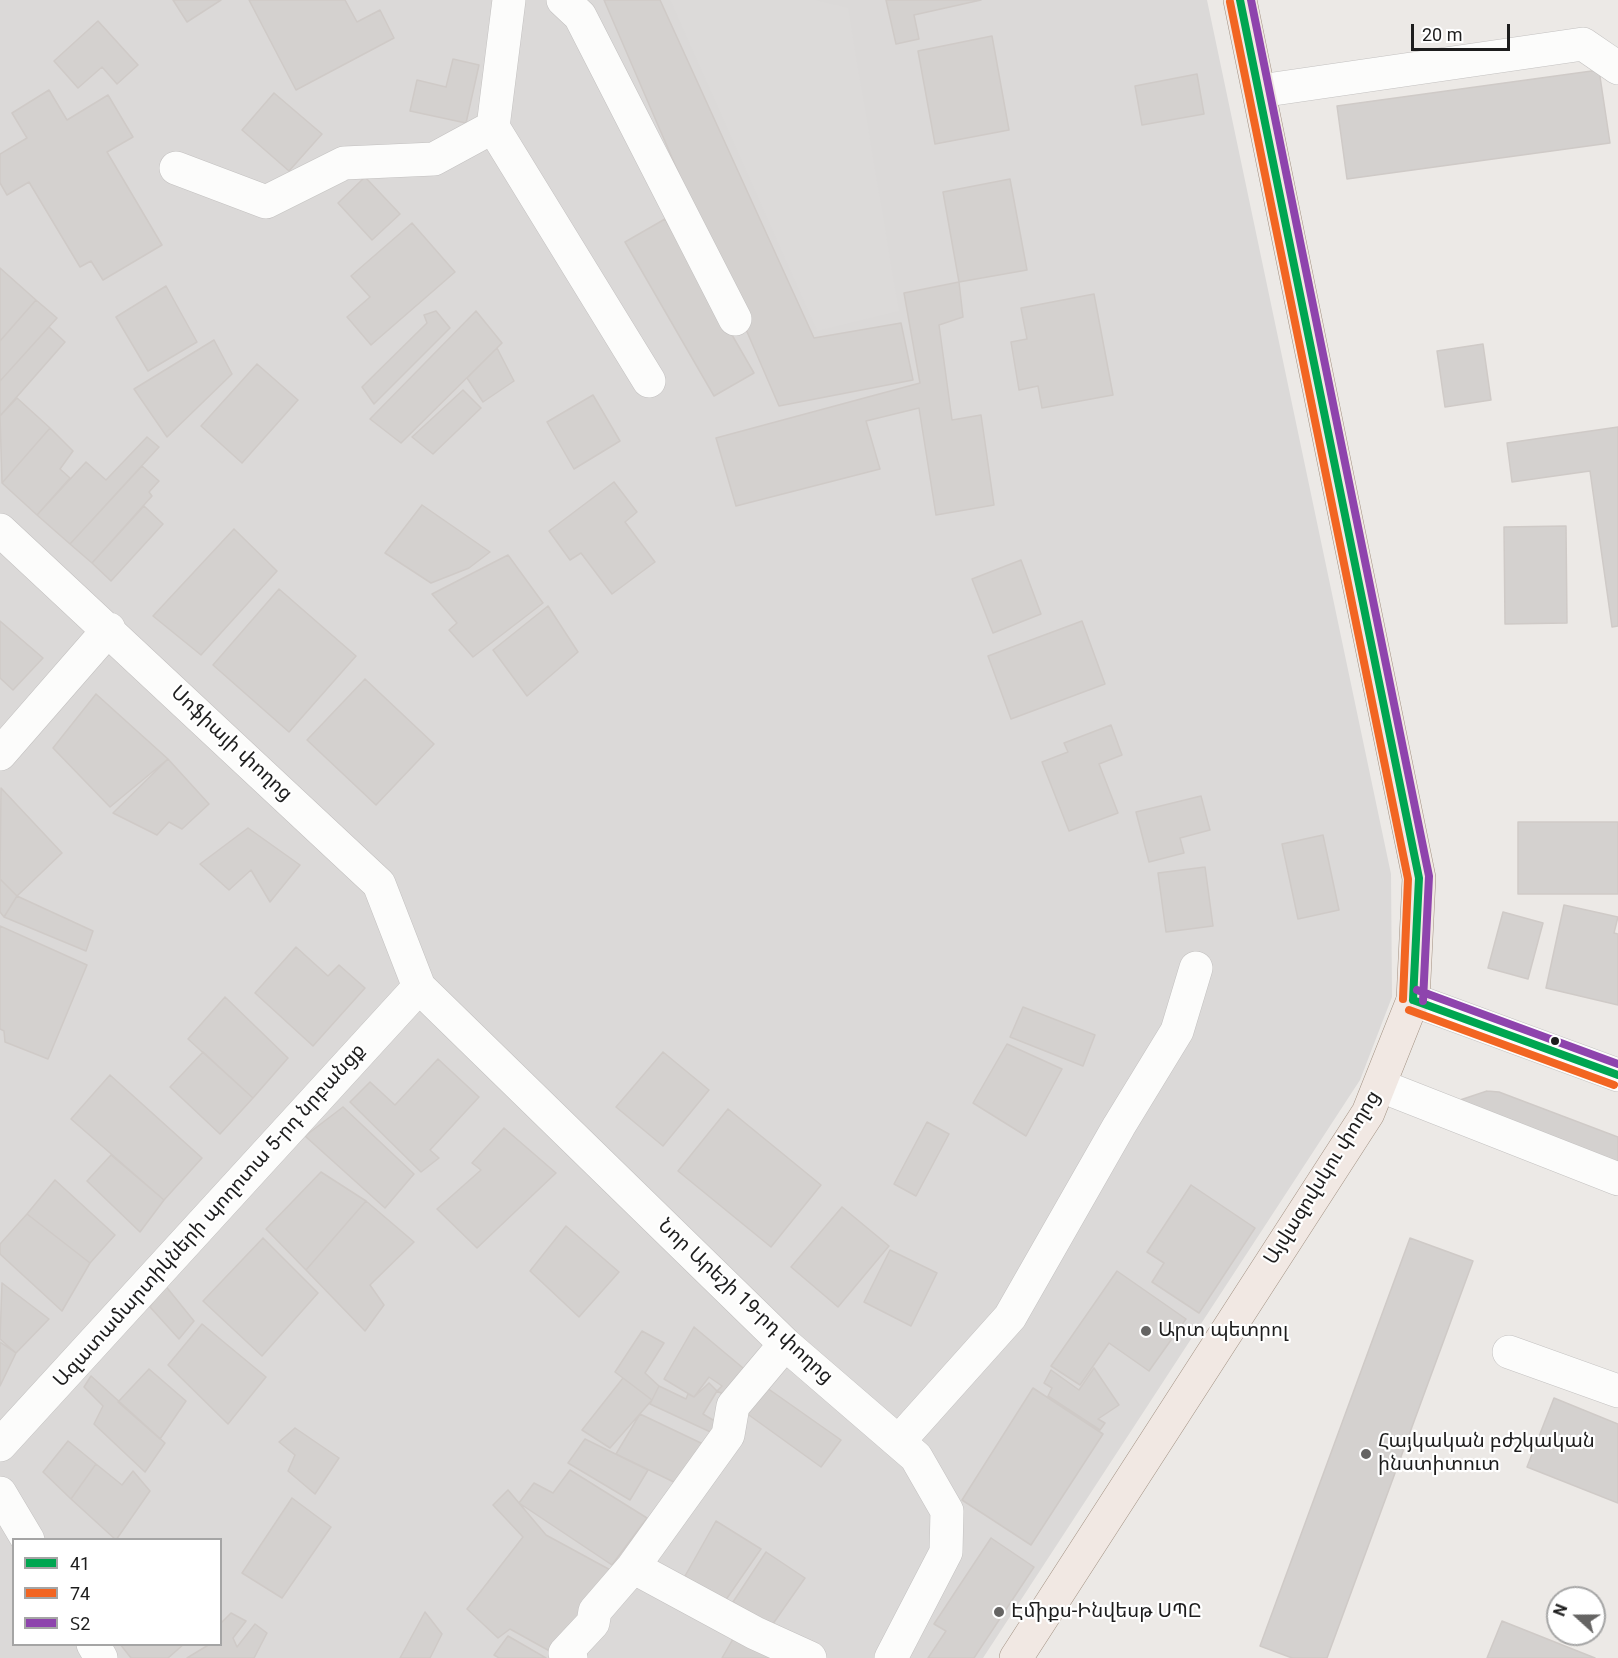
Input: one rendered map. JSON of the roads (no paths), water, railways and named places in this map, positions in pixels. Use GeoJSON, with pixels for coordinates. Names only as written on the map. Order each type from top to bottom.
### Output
{"type":"FeatureCollection","features":[{"type":"Feature","properties":{"kind":"main road","name":"Այվազովսկու փողոց"},"geometry":{"type":"LineString","coordinates":[[1016,1658],[1362,1122],[1380,1086],[1413,1000],[1419,878],[1240,0]]}},
{"type":"Feature","properties":{"kind":"street"},"geometry":{"type":"LineString","coordinates":[[509,0],[493,128],[649,381]]}},
{"type":"Feature","properties":{"kind":"street"},"geometry":{"type":"LineString","coordinates":[[563,0],[580,16],[735,319]]}},
{"type":"Feature","properties":{"kind":"street"},"geometry":{"type":"LineString","coordinates":[[1260,91],[1583,44],[1618,68]]}},
{"type":"Feature","properties":{"kind":"street"},"geometry":{"type":"LineString","coordinates":[[176,168],[266,202],[344,163],[434,159],[493,128]]}},
{"type":"Feature","properties":{"kind":"street","name":"Սոֆիայի փողոց"},"geometry":{"type":"LineString","coordinates":[[0,530],[109,629],[379,884],[419,987]]}},
{"type":"Feature","properties":{"kind":"street"},"geometry":{"type":"LineString","coordinates":[[0,754],[109,629]]}},
{"type":"Feature","properties":{"kind":"street"},"geometry":{"type":"LineString","coordinates":[[899,1441],[1010,1317],[1119,1126],[1177,1032],[1196,968]]}},
{"type":"Feature","properties":{"kind":"street","name":"Նոր Արեշի 19-րդ փողոց"},"geometry":{"type":"LineString","coordinates":[[419,987],[785,1344],[916,1458],[946,1511],[946,1552],[891,1658]]}},
{"type":"Feature","properties":{"kind":"street","name":"Ազատամարտիկների պողոտա 5-րդ նրբանցք"},"geometry":{"type":"LineString","coordinates":[[0,1445],[419,987]]}},
{"type":"Feature","properties":{"kind":"street"},"geometry":{"type":"LineString","coordinates":[[1413,1000],[1618,1076]]}},
{"type":"Feature","properties":{"kind":"street"},"geometry":{"type":"LineString","coordinates":[[1380,1086],[1618,1179]]}},
{"type":"Feature","properties":{"kind":"street"},"geometry":{"type":"LineString","coordinates":[[571,1658],[565,1653],[593,1623],[595,1611],[633,1567],[729,1436],[733,1406],[785,1344]]}},
{"type":"Feature","properties":{"kind":"street"},"geometry":{"type":"LineString","coordinates":[[1509,1352],[1618,1391]]}},
{"type":"Feature","properties":{"kind":"street"},"geometry":{"type":"LineString","coordinates":[[0,1493],[27,1538]]}},
{"type":"Feature","properties":{"kind":"street"},"geometry":{"type":"LineString","coordinates":[[633,1567],[755,1634],[810,1658]]}},
{"type":"Feature","properties":{"kind":"place","name":"Արտ պետրոլ"},"geometry":{"type":"Point","coordinates":[1146,1331]}},
{"type":"Feature","properties":{"kind":"place","name":"Հայկական բժշկական ինստիտուտ"},"geometry":{"type":"Point","coordinates":[1366,1454]}},
{"type":"Feature","properties":{"kind":"place","name":"Էմիքս-Ինվեսթ ՍՊԸ"},"geometry":{"type":"Point","coordinates":[999,1612]}}]}
